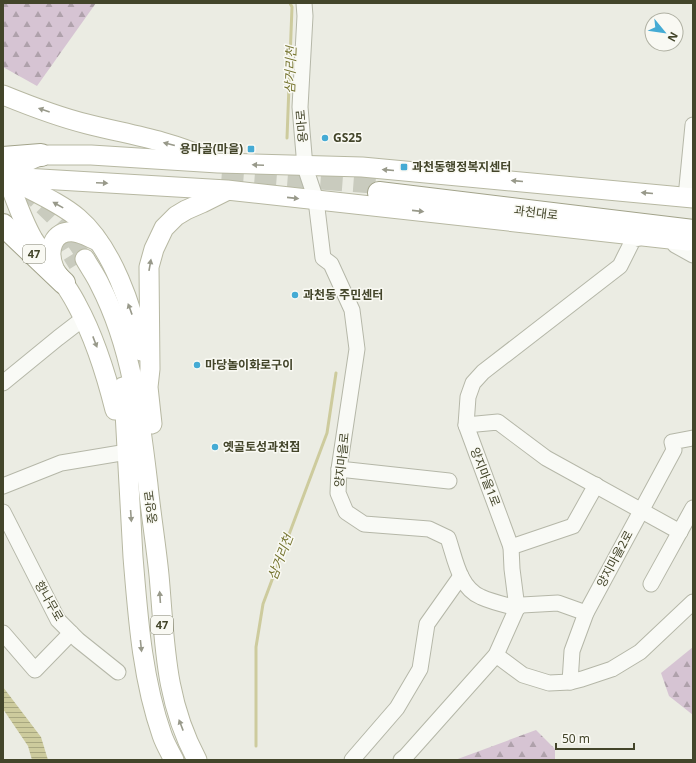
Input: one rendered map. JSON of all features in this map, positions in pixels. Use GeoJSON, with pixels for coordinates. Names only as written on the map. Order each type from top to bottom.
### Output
{"type":"FeatureCollection","features":[{"type":"Feature","properties":{"kind":"highway"},"geometry":{"type":"LineString","coordinates":[[4,171],[41,155]]}},
{"type":"Feature","properties":{"kind":"highway","name":"과천대로"},"geometry":{"type":"LineString","coordinates":[[690,204],[380,188],[693,231]]}},
{"type":"Feature","properties":{"kind":"highway","name":"47"},"geometry":{"type":"LineString","coordinates":[[3,225],[60,277]]}},
{"type":"Feature","properties":{"kind":"main road"},"geometry":{"type":"LineString","coordinates":[[3,94],[84,124],[183,148],[218,163]]}},
{"type":"Feature","properties":{"kind":"main road"},"geometry":{"type":"LineString","coordinates":[[41,155],[91,155],[304,167],[362,167],[690,204]]}},
{"type":"Feature","properties":{"kind":"main road"},"geometry":{"type":"LineString","coordinates":[[4,171],[227,190],[693,241]]}},
{"type":"Feature","properties":{"kind":"main road"},"geometry":{"type":"LineString","coordinates":[[4,171],[70,212],[86,226],[99,242],[114,270],[131,310],[138,332],[142,352],[143,371],[148,387],[153,431],[148,485]]}},
{"type":"Feature","properties":{"kind":"main road"},"geometry":{"type":"LineString","coordinates":[[4,171],[25,225],[60,277]]}},
{"type":"Feature","properties":{"kind":"main road"},"geometry":{"type":"LineString","coordinates":[[148,387],[150,369],[149,267],[156,242],[167,224],[181,212],[227,190]]}},
{"type":"Feature","properties":{"kind":"main road"},"geometry":{"type":"LineString","coordinates":[[60,277],[52,262],[51,254],[51,246],[58,236],[74,232],[99,242]]}},
{"type":"Feature","properties":{"kind":"main road","name":"중앙로"},"geometry":{"type":"LineString","coordinates":[[174,760],[162,736],[143,662],[137,607],[124,394],[101,316],[80,262],[100,284],[109,304],[130,365],[142,430],[159,575],[164,646],[171,690],[179,720],[197,760]]}},
{"type":"Feature","properties":{"kind":"main road","name":"47"},"geometry":{"type":"LineString","coordinates":[[60,277],[78,305],[99,352],[109,385],[119,430],[121,453],[128,477]]}},
{"type":"Feature","properties":{"kind":"street","name":"용마로"},"geometry":{"type":"LineString","coordinates":[[304,3],[305,16],[300,107],[304,167],[316,200]]}},
{"type":"Feature","properties":{"kind":"street"},"geometry":{"type":"LineString","coordinates":[[690,204],[693,125]]}},
{"type":"Feature","properties":{"kind":"street","name":"양지마을로"},"geometry":{"type":"LineString","coordinates":[[316,200],[323,258],[331,264],[352,310],[357,349],[339,470],[338,494],[346,512],[364,524],[429,529],[448,538],[461,576],[467,586],[479,597],[517,608]]}},
{"type":"Feature","properties":{"kind":"street","name":"양지마을1로"},"geometry":{"type":"LineString","coordinates":[[517,608],[511,547],[466,425],[468,397],[473,383],[484,372],[620,266],[633,240],[645,236]]}},
{"type":"Feature","properties":{"kind":"street"},"geometry":{"type":"LineString","coordinates":[[672,239],[675,245],[693,254]]}},
{"type":"Feature","properties":{"kind":"street"},"geometry":{"type":"LineString","coordinates":[[3,383],[84,318]]}},
{"type":"Feature","properties":{"kind":"street"},"geometry":{"type":"LineString","coordinates":[[466,425],[498,422],[546,458],[641,509],[680,532]]}},
{"type":"Feature","properties":{"kind":"street","name":"양지마을2로"},"geometry":{"type":"LineString","coordinates":[[570,682],[572,651],[586,613],[674,450],[672,442],[693,438]]}},
{"type":"Feature","properties":{"kind":"street"},"geometry":{"type":"LineString","coordinates":[[3,486],[60,462],[121,453]]}},
{"type":"Feature","properties":{"kind":"street"},"geometry":{"type":"LineString","coordinates":[[339,470],[449,481]]}},
{"type":"Feature","properties":{"kind":"street"},"geometry":{"type":"LineString","coordinates":[[511,547],[573,526],[596,485]]}},
{"type":"Feature","properties":{"kind":"street"},"geometry":{"type":"LineString","coordinates":[[651,584],[693,508]]}},
{"type":"Feature","properties":{"kind":"street","name":"향나무로"},"geometry":{"type":"LineString","coordinates":[[3,512],[58,620],[71,633],[118,672]]}},
{"type":"Feature","properties":{"kind":"street"},"geometry":{"type":"LineString","coordinates":[[352,760],[397,708],[420,669],[427,624],[461,576]]}},
{"type":"Feature","properties":{"kind":"street"},"geometry":{"type":"LineString","coordinates":[[496,654],[523,675],[549,683],[570,682],[612,669],[640,652],[693,602]]}},
{"type":"Feature","properties":{"kind":"street"},"geometry":{"type":"LineString","coordinates":[[401,760],[496,654],[517,608],[522,605],[558,603],[586,613]]}},
{"type":"Feature","properties":{"kind":"street"},"geometry":{"type":"LineString","coordinates":[[3,633],[36,670],[71,633]]}},
{"type":"Feature","properties":{"kind":"green space"},"geometry":{"type":"Polygon","coordinates":[[[3,3],[96,3],[37,86],[3,67],[3,3]]]}},
{"type":"Feature","properties":{"kind":"green space"},"geometry":{"type":"Polygon","coordinates":[[[693,647],[693,715],[669,696],[661,673],[693,647]]]}},
{"type":"Feature","properties":{"kind":"green space"},"geometry":{"type":"Polygon","coordinates":[[[536,730],[555,749],[555,760],[455,760],[536,730]]]}},
{"type":"Feature","properties":{"kind":"shaded area"},"geometry":{"type":"Polygon","coordinates":[[[3,687],[41,737],[48,760],[32,760],[28,746],[3,709],[3,687]]]}},
{"type":"Feature","properties":{"kind":"waterway","name":"삼거리천"},"geometry":{"type":"LineString","coordinates":[[287,138],[292,7],[290,3]]}},
{"type":"Feature","properties":{"kind":"waterway","name":"삼거리천"},"geometry":{"type":"LineString","coordinates":[[256,746],[256,647],[263,604],[327,433],[336,373]]}},
{"type":"Feature","properties":{"kind":"tunnel"},"geometry":{"type":"LineString","coordinates":[[222,171],[380,183]]}},
{"type":"Feature","properties":{"kind":"tunnel"},"geometry":{"type":"LineString","coordinates":[[25,191],[65,231],[85,259]]}},
{"type":"Feature","properties":{"kind":"tunnel"},"geometry":{"type":"LineString","coordinates":[[57,237],[76,265]]}},
{"type":"Feature","properties":{"kind":"place","name":"GS25"},"geometry":{"type":"Point","coordinates":[325,138]}},
{"type":"Feature","properties":{"kind":"place","name":"용마골(마을)"},"geometry":{"type":"Point","coordinates":[251,149]}},
{"type":"Feature","properties":{"kind":"place","name":"과천동행정복지센터"},"geometry":{"type":"Point","coordinates":[404,167]}},
{"type":"Feature","properties":{"kind":"place","name":"과천동 주민센터"},"geometry":{"type":"Point","coordinates":[295,295]}},
{"type":"Feature","properties":{"kind":"place","name":"마당놀이화로구이"},"geometry":{"type":"Point","coordinates":[197,365]}},
{"type":"Feature","properties":{"kind":"place","name":"옛골토성과천점"},"geometry":{"type":"Point","coordinates":[215,447]}}]}
